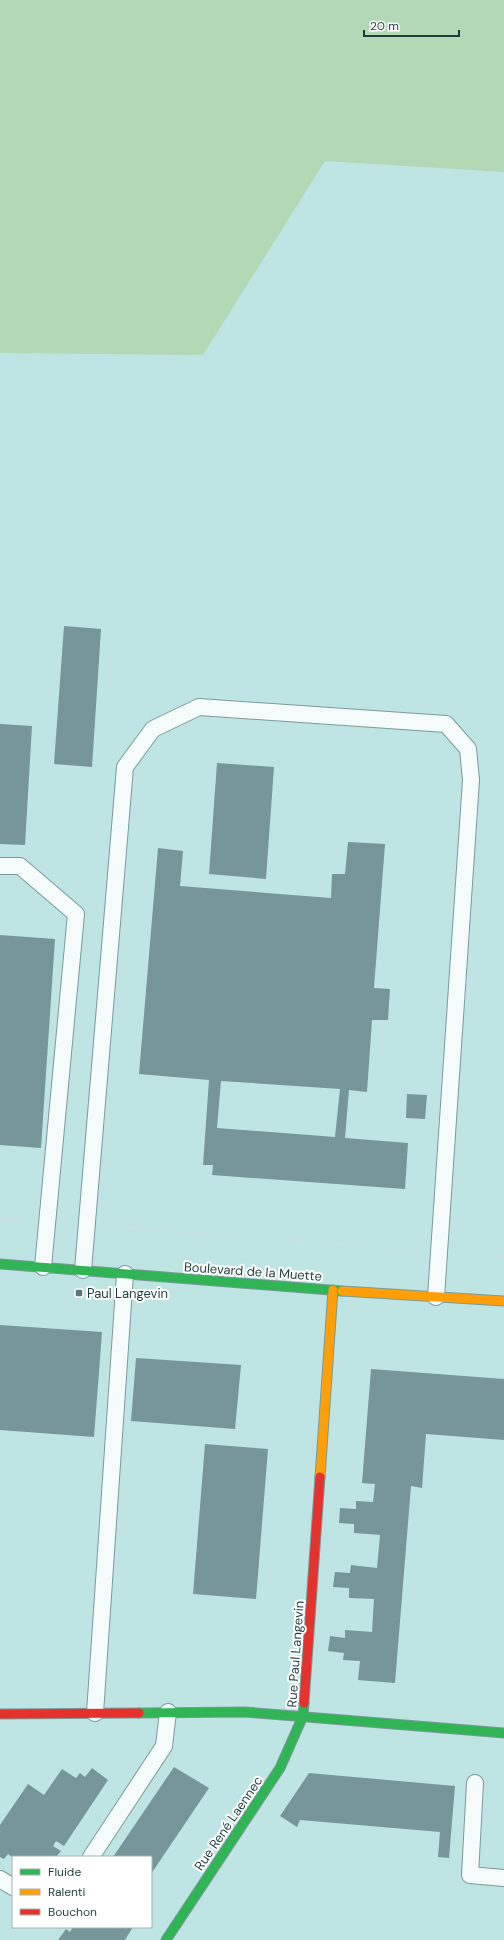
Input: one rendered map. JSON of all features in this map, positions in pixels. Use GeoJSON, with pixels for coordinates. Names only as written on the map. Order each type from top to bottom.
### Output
{"type":"FeatureCollection","features":[{"type":"Feature","properties":{"kind":"street","name":"Boulevard de la Muette"},"geometry":{"type":"LineString","coordinates":[[0,1264],[333,1290],[504,1301]]}},
{"type":"Feature","properties":{"kind":"street","name":"Rue Paul Langevin"},"geometry":{"type":"LineString","coordinates":[[0,1714],[245,1712],[303,1716],[333,1290]]}},
{"type":"Feature","properties":{"kind":"street"},"geometry":{"type":"LineString","coordinates":[[303,1716],[504,1733]]}},
{"type":"Feature","properties":{"kind":"street","name":"Rue René Laennec"},"geometry":{"type":"LineString","coordinates":[[166,1940],[280,1768],[303,1716]]}},
{"type":"Feature","properties":{"kind":"lane"},"geometry":{"type":"LineString","coordinates":[[83,1270],[125,767],[153,729],[199,708],[446,724],[468,748],[471,780],[436,1297]]}},
{"type":"Feature","properties":{"kind":"lane"},"geometry":{"type":"LineString","coordinates":[[0,866],[20,866],[76,914],[43,1267]]}},
{"type":"Feature","properties":{"kind":"lane"},"geometry":{"type":"LineString","coordinates":[[95,1713],[125,1274]]}},
{"type":"Feature","properties":{"kind":"lane"},"geometry":{"type":"LineString","coordinates":[[92,1856],[164,1746],[168,1712]]}},
{"type":"Feature","properties":{"kind":"lane"},"geometry":{"type":"LineString","coordinates":[[475,1783],[470,1875],[504,1878]]}},
{"type":"Feature","properties":{"kind":"lane"},"geometry":{"type":"LineString","coordinates":[[0,1879],[12,1887]]}},
{"type":"Feature","properties":{"kind":"path"},"geometry":{"type":"LineString","coordinates":[[0,1219],[48,1222]]}},
{"type":"Feature","properties":{"kind":"path"},"geometry":{"type":"LineString","coordinates":[[87,1225],[504,1257]]}},
{"type":"Feature","properties":{"kind":"green space"},"geometry":{"type":"Polygon","coordinates":[[[0,0],[504,0],[504,172],[325,161],[203,355],[0,353],[0,0]]]}},
{"type":"Feature","properties":{"kind":"building"},"geometry":{"type":"Polygon","coordinates":[[[64,626],[101,629],[92,767],[54,764],[64,626]]]}},
{"type":"Feature","properties":{"kind":"building"},"geometry":{"type":"Polygon","coordinates":[[[0,724],[32,726],[25,845],[0,844],[0,724]]]}},
{"type":"Feature","properties":{"kind":"building"},"geometry":{"type":"Polygon","coordinates":[[[217,763],[274,767],[266,879],[209,874],[217,763]]]}},
{"type":"Feature","properties":{"kind":"building"},"geometry":{"type":"Polygon","coordinates":[[[348,842],[385,844],[374,988],[390,989],[388,1020],[372,1020],[367,1092],[349,1090],[345,1138],[408,1143],[405,1189],[212,1175],[213,1165],[203,1165],[209,1080],[139,1074],[158,848],[183,851],[180,886],[331,898],[332,874],[345,874],[348,842]],[[221,1081],[217,1128],[335,1137],[340,1089],[221,1081]]]}},
{"type":"Feature","properties":{"kind":"building"},"geometry":{"type":"Polygon","coordinates":[[[0,935],[55,939],[41,1148],[0,1145],[0,935]]]}},
{"type":"Feature","properties":{"kind":"building"},"geometry":{"type":"Polygon","coordinates":[[[407,1094],[427,1095],[425,1119],[406,1118],[407,1094]]]}},
{"type":"Feature","properties":{"kind":"building"},"geometry":{"type":"Polygon","coordinates":[[[0,1325],[102,1332],[94,1437],[0,1430],[0,1325]]]}},
{"type":"Feature","properties":{"kind":"building"},"geometry":{"type":"Polygon","coordinates":[[[136,1358],[241,1365],[235,1429],[131,1421],[136,1358]]]}},
{"type":"Feature","properties":{"kind":"building"},"geometry":{"type":"Polygon","coordinates":[[[371,1369],[504,1379],[504,1440],[426,1434],[422,1488],[411,1486],[395,1683],[358,1680],[360,1661],[343,1660],[344,1653],[328,1651],[330,1636],[345,1638],[345,1630],[372,1632],[374,1599],[349,1598],[349,1588],[333,1587],[335,1572],[350,1573],[351,1565],[377,1568],[380,1535],[354,1533],[354,1524],[339,1523],[340,1508],[356,1509],[356,1501],[373,1502],[375,1484],[362,1483],[371,1369]]]}},
{"type":"Feature","properties":{"kind":"building"},"geometry":{"type":"Polygon","coordinates":[[[205,1444],[268,1449],[256,1599],[193,1594],[205,1444]]]}},
{"type":"Feature","properties":{"kind":"building"},"geometry":{"type":"Polygon","coordinates":[[[174,1767],[209,1788],[152,1873],[152,1856],[114,1856],[174,1767]]]}},
{"type":"Feature","properties":{"kind":"building"},"geometry":{"type":"Polygon","coordinates":[[[92,1768],[108,1780],[64,1846],[56,1841],[53,1846],[61,1851],[57,1856],[12,1857],[8,1854],[4,1859],[0,1857],[0,1825],[28,1784],[44,1795],[62,1769],[76,1778],[80,1773],[85,1777],[92,1768]]]}},
{"type":"Feature","properties":{"kind":"building"},"geometry":{"type":"Polygon","coordinates":[[[309,1773],[455,1786],[449,1858],[438,1857],[440,1832],[300,1820],[297,1827],[280,1816],[309,1773]]]}},
{"type":"Feature","properties":{"kind":"building"},"geometry":{"type":"Polygon","coordinates":[[[72,1928],[132,1928],[125,1940],[58,1940],[66,1929],[70,1932],[72,1928]]]}},
{"type":"Feature","properties":{"kind":"traffic: fast"},"geometry":{"type":"LineString","coordinates":[[0,1264],[342,1291]]}},
{"type":"Feature","properties":{"kind":"traffic: fast"},"geometry":{"type":"LineString","coordinates":[[166,1940],[280,1768],[303,1716],[304,1703]]}},
{"type":"Feature","properties":{"kind":"traffic: fast"},"geometry":{"type":"LineString","coordinates":[[139,1713],[245,1712],[504,1733]]}},
{"type":"Feature","properties":{"kind":"traffic: slow"},"geometry":{"type":"LineString","coordinates":[[320,1477],[333,1290]]}},
{"type":"Feature","properties":{"kind":"traffic: slow"},"geometry":{"type":"LineString","coordinates":[[342,1291],[504,1301]]}},
{"type":"Feature","properties":{"kind":"traffic: jam"},"geometry":{"type":"LineString","coordinates":[[304,1703],[320,1477]]}},
{"type":"Feature","properties":{"kind":"traffic: jam"},"geometry":{"type":"LineString","coordinates":[[0,1714],[139,1713]]}},
{"type":"Feature","properties":{"kind":"place","name":"Paul Langevin"},"geometry":{"type":"Point","coordinates":[79,1293]}}]}
